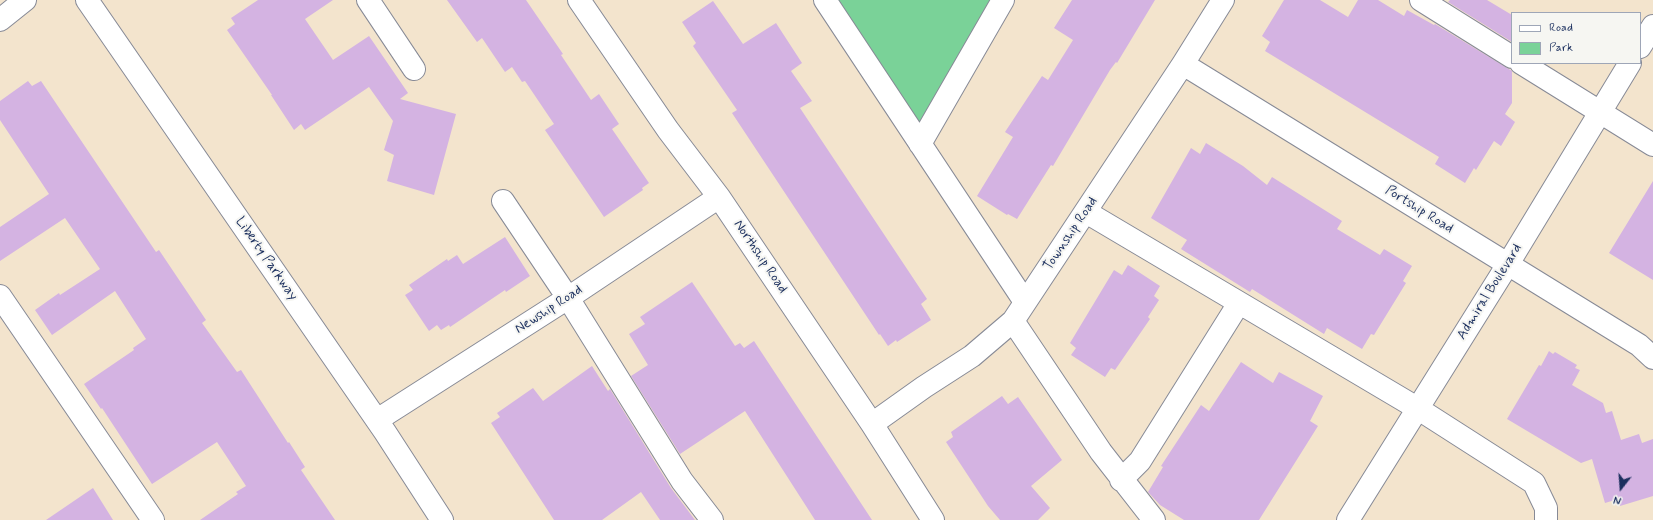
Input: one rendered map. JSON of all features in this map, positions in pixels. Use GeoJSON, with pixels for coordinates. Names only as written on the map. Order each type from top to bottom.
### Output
{"type":"FeatureCollection","features":[{"type":"Feature","properties":{"kind":"street"},"geometry":{"type":"LineString","coordinates":[[0,20],[24,0]]}},
{"type":"Feature","properties":{"kind":"street","name":"Liberty Parkway"},"geometry":{"type":"LineString","coordinates":[[87,0],[377,420],[442,520]]}},
{"type":"Feature","properties":{"kind":"street"},"geometry":{"type":"LineString","coordinates":[[368,0],[414,69]]}},
{"type":"Feature","properties":{"kind":"street","name":"Northship Road"},"geometry":{"type":"LineString","coordinates":[[579,0],[668,130],[719,197],[872,424],[934,520]]}},
{"type":"Feature","properties":{"kind":"street"},"geometry":{"type":"LineString","coordinates":[[825,0],[1025,302]]}},
{"type":"Feature","properties":{"kind":"street"},"geometry":{"type":"LineString","coordinates":[[920,144],[1004,0]]}},
{"type":"Feature","properties":{"kind":"street","name":"Township Road"},"geometry":{"type":"LineString","coordinates":[[872,424],[924,387],[972,356],[1013,321],[1184,64],[1223,0]]}},
{"type":"Feature","properties":{"kind":"street"},"geometry":{"type":"LineString","coordinates":[[1428,2],[1511,56]]}},
{"type":"Feature","properties":{"kind":"street"},"geometry":{"type":"LineString","coordinates":[[1641,45],[1653,26]]}},
{"type":"Feature","properties":{"kind":"street","name":"Portship Road"},"geometry":{"type":"LineString","coordinates":[[1184,64],[1639,345],[1653,358]]}},
{"type":"Feature","properties":{"kind":"street"},"geometry":{"type":"LineString","coordinates":[[1523,64],[1653,145]]}},
{"type":"Feature","properties":{"kind":"street","name":"Admiral Boulevard"},"geometry":{"type":"LineString","coordinates":[[1348,520],[1416,408],[1508,264],[1629,64]]}},
{"type":"Feature","properties":{"kind":"street","name":"Newship Road"},"geometry":{"type":"LineString","coordinates":[[377,420],[568,298],[719,197]]}},
{"type":"Feature","properties":{"kind":"street"},"geometry":{"type":"LineString","coordinates":[[503,201],[568,298],[682,481],[712,520]]}},
{"type":"Feature","properties":{"kind":"street"},"geometry":{"type":"LineString","coordinates":[[1086,212],[1416,408],[1534,483],[1546,508],[1546,520]]}},
{"type":"Feature","properties":{"kind":"street"},"geometry":{"type":"LineString","coordinates":[[0,296],[153,520]]}},
{"type":"Feature","properties":{"kind":"street"},"geometry":{"type":"LineString","coordinates":[[1121,480],[1140,461],[1239,303]]}},
{"type":"Feature","properties":{"kind":"street"},"geometry":{"type":"LineString","coordinates":[[1013,321],[1101,452],[1121,480],[1154,520]]}},
{"type":"Feature","properties":{"kind":"green space"},"geometry":{"type":"Polygon","coordinates":[[[831,0],[997,0],[919,133],[831,0]]]}},
{"type":"Feature","properties":{"kind":"building"},"geometry":{"type":"Polygon","coordinates":[[[258,0],[333,0],[305,19],[333,60],[369,36],[408,93],[400,99],[456,114],[434,195],[387,181],[394,155],[384,150],[393,121],[369,87],[305,130],[301,124],[294,130],[272,95],[227,30],[235,24],[231,18],[258,0]]]}},
{"type":"Feature","properties":{"kind":"building"},"geometry":{"type":"Polygon","coordinates":[[[447,0],[526,0],[563,54],[561,55],[591,100],[599,94],[619,124],[612,129],[649,183],[642,188],[643,190],[604,217],[545,130],[554,124],[525,81],[522,82],[512,67],[505,72],[482,38],[477,42],[447,0]]]}},
{"type":"Feature","properties":{"kind":"building"},"geometry":{"type":"Polygon","coordinates":[[[1072,0],[1155,0],[1117,63],[1116,62],[1110,70],[1053,166],[1051,165],[1017,219],[1008,214],[1007,215],[977,196],[1013,137],[1005,132],[1042,76],[1048,80],[1073,40],[1054,28],[1072,0]]]}},
{"type":"Feature","properties":{"kind":"building"},"geometry":{"type":"Polygon","coordinates":[[[1284,0],[1320,0],[1348,17],[1358,0],[1378,0],[1404,16],[1407,10],[1434,25],[1435,24],[1512,71],[1512,103],[1505,114],[1515,122],[1501,146],[1494,141],[1476,170],[1474,168],[1465,183],[1435,164],[1439,157],[1265,51],[1270,42],[1262,36],[1284,0]]]}},
{"type":"Feature","properties":{"kind":"building"},"geometry":{"type":"Polygon","coordinates":[[[1450,0],[1487,0],[1511,14],[1511,41],[1448,2],[1450,0]]]}},
{"type":"Feature","properties":{"kind":"building"},"geometry":{"type":"Polygon","coordinates":[[[713,1],[743,44],[776,23],[802,63],[791,71],[812,101],[800,108],[927,299],[921,304],[931,320],[897,342],[896,340],[888,346],[880,334],[879,335],[732,113],[737,110],[693,46],[696,43],[682,22],[713,1]]]}},
{"type":"Feature","properties":{"kind":"building"},"geometry":{"type":"Polygon","coordinates":[[[28,81],[32,86],[41,81],[156,252],[159,250],[206,320],[202,323],[237,372],[241,370],[305,467],[301,470],[335,520],[200,520],[238,494],[236,492],[246,486],[217,442],[152,484],[102,408],[101,409],[84,384],[134,350],[133,348],[146,339],[115,291],[52,335],[35,310],[59,293],[60,295],[100,269],[65,218],[0,261],[0,227],[49,194],[0,120],[0,101],[28,81]]]}},
{"type":"Feature","properties":{"kind":"building"},"geometry":{"type":"Polygon","coordinates":[[[1206,143],[1243,166],[1267,185],[1272,177],[1342,221],[1337,229],[1380,255],[1384,249],[1412,266],[1403,281],[1406,283],[1374,335],[1371,334],[1362,349],[1327,328],[1324,334],[1252,289],[1250,292],[1181,249],[1187,240],[1151,218],[1191,148],[1200,154],[1206,143]]]}},
{"type":"Feature","properties":{"kind":"building"},"geometry":{"type":"Polygon","coordinates":[[[1653,181],[1653,280],[1609,253],[1653,181]]]}},
{"type":"Feature","properties":{"kind":"building"},"geometry":{"type":"Polygon","coordinates":[[[505,237],[530,276],[506,292],[505,290],[450,327],[449,325],[441,330],[437,325],[429,331],[405,295],[413,290],[409,285],[447,259],[448,261],[457,255],[463,264],[505,237]]]}},
{"type":"Feature","properties":{"kind":"building"},"geometry":{"type":"Polygon","coordinates":[[[1128,265],[1160,286],[1154,296],[1159,300],[1148,317],[1150,319],[1115,370],[1111,368],[1105,377],[1071,355],[1076,348],[1070,343],[1114,270],[1122,275],[1128,265]]]}},
{"type":"Feature","properties":{"kind":"building"},"geometry":{"type":"Polygon","coordinates":[[[692,282],[735,346],[740,343],[744,348],[754,341],[872,520],[815,520],[745,411],[680,454],[631,376],[648,365],[629,334],[645,324],[640,317],[692,282]]]}},
{"type":"Feature","properties":{"kind":"building"},"geometry":{"type":"Polygon","coordinates":[[[1549,351],[1553,354],[1555,352],[1577,365],[1575,368],[1580,370],[1572,385],[1603,403],[1606,413],[1612,411],[1621,440],[1639,434],[1642,443],[1653,439],[1653,496],[1620,506],[1618,499],[1605,503],[1592,459],[1581,463],[1507,419],[1549,351]]]}},
{"type":"Feature","properties":{"kind":"building"},"geometry":{"type":"Polygon","coordinates":[[[1241,362],[1273,383],[1279,372],[1323,396],[1310,421],[1318,426],[1259,520],[1184,520],[1160,505],[1148,492],[1163,467],[1161,466],[1201,405],[1209,411],[1241,362]]]}},
{"type":"Feature","properties":{"kind":"building"},"geometry":{"type":"Polygon","coordinates":[[[592,366],[608,391],[610,389],[671,488],[695,520],[660,520],[641,492],[602,520],[554,520],[491,423],[500,417],[497,413],[533,388],[543,401],[592,366]]]}},
{"type":"Feature","properties":{"kind":"building"},"geometry":{"type":"Polygon","coordinates":[[[1002,396],[1008,404],[1018,397],[1062,460],[1031,486],[1050,508],[1038,520],[1000,520],[988,506],[946,442],[953,437],[951,432],[1002,396]]]}},
{"type":"Feature","properties":{"kind":"building"},"geometry":{"type":"Polygon","coordinates":[[[93,488],[113,520],[46,520],[93,488]]]}}]}
